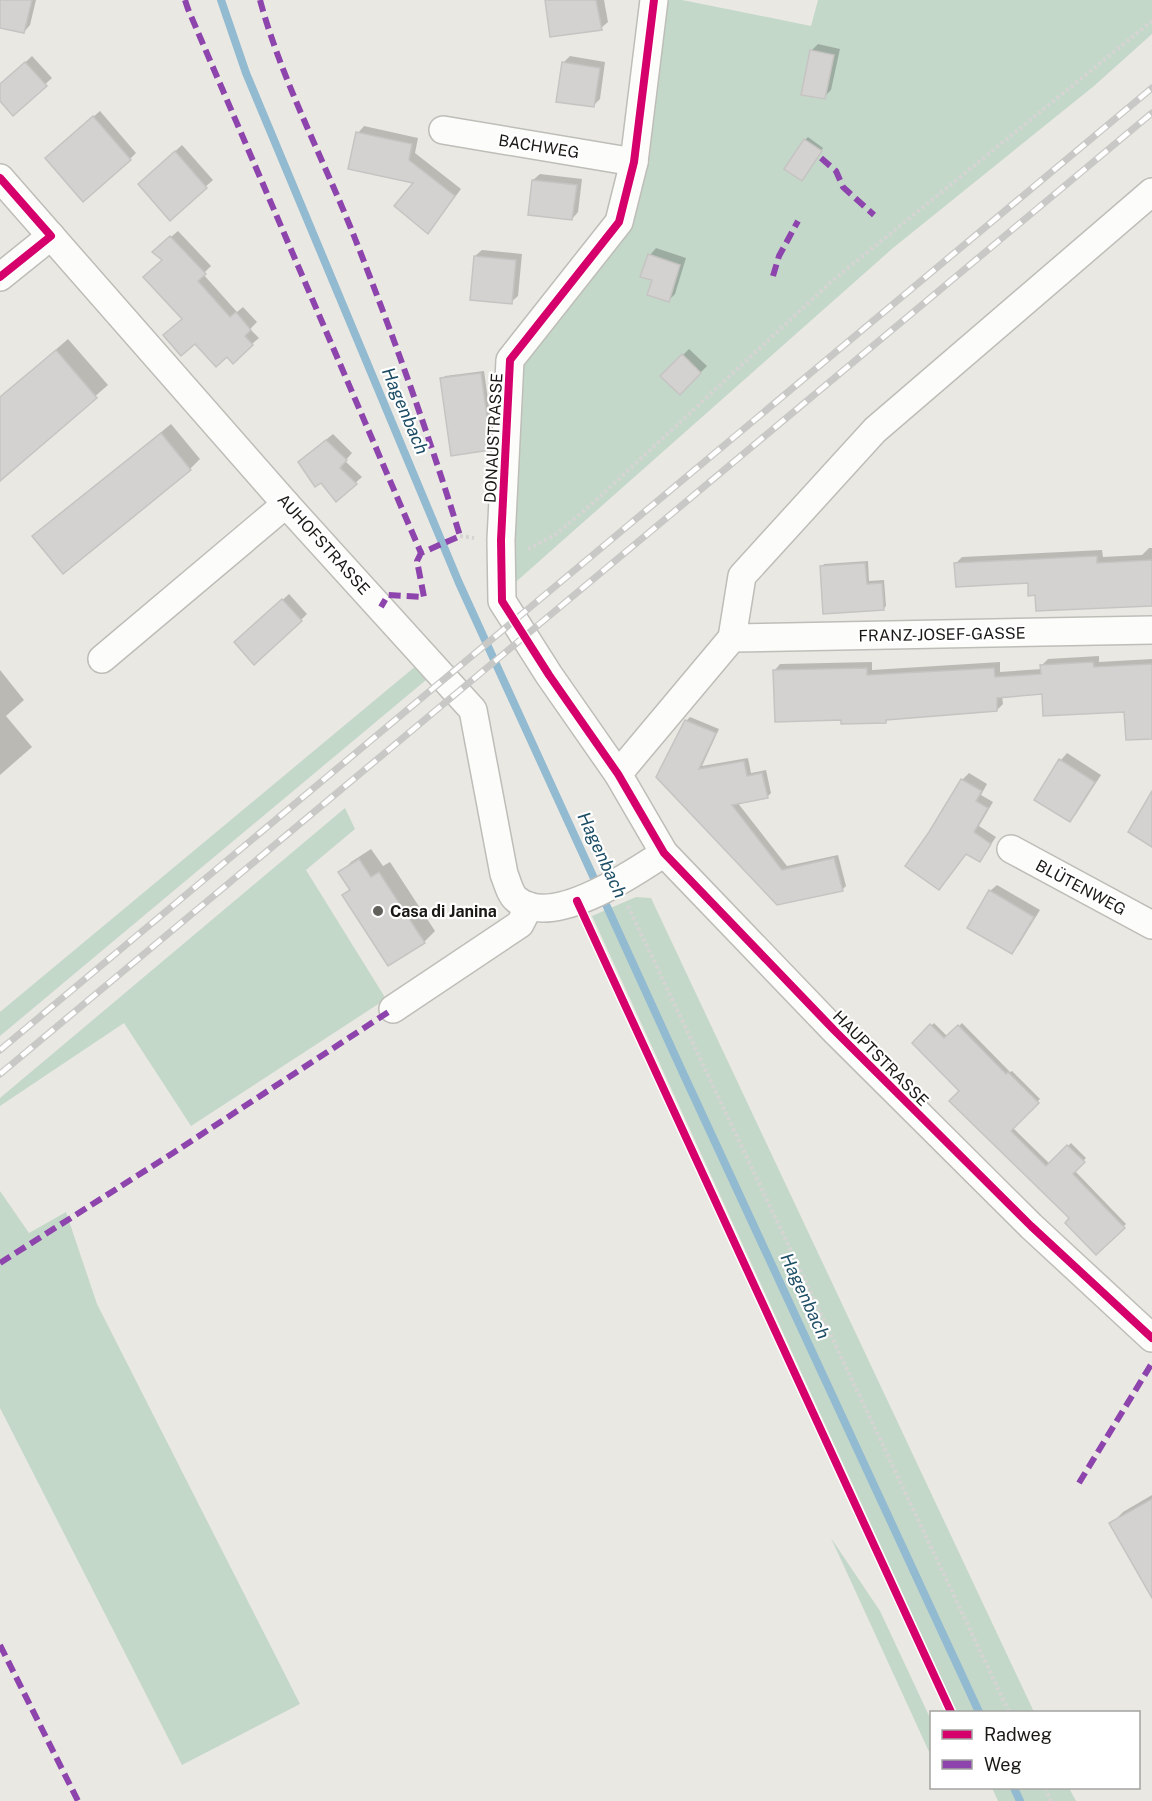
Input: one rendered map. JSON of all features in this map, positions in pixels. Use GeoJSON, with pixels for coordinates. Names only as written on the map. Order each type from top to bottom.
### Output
{"type":"FeatureCollection","features":[{"type":"Feature","properties":{"kind":"street","name":"DONAUSTRASSE"},"geometry":{"type":"LineString","coordinates":[[618,774],[549,675],[502,601],[501,540],[510,360],[619,222],[634,162],[654,0]]}},
{"type":"Feature","properties":{"kind":"street","name":"BACHWEG"},"geometry":{"type":"LineString","coordinates":[[443,130],[634,162]]}},
{"type":"Feature","properties":{"kind":"street","name":"AUHOFSTRASSE"},"geometry":{"type":"LineString","coordinates":[[0,178],[286,504],[473,710],[504,874],[515,898],[529,906]]}},
{"type":"Feature","properties":{"kind":"street"},"geometry":{"type":"LineString","coordinates":[[618,774],[732,638],[742,576],[875,430],[1152,192]]}},
{"type":"Feature","properties":{"kind":"street"},"geometry":{"type":"LineString","coordinates":[[0,277],[51,236]]}},
{"type":"Feature","properties":{"kind":"street"},"geometry":{"type":"LineString","coordinates":[[102,659],[286,504]]}},
{"type":"Feature","properties":{"kind":"street","name":"FRANZ-JOSEF-GASSE"},"geometry":{"type":"LineString","coordinates":[[732,638],[1152,630]]}},
{"type":"Feature","properties":{"kind":"street","name":"HAUPTSTRASSE"},"geometry":{"type":"LineString","coordinates":[[618,774],[664,853],[834,1030],[1023,1218],[1152,1338]]}},
{"type":"Feature","properties":{"kind":"street","name":"BLÜTENWEG"},"geometry":{"type":"LineString","coordinates":[[1011,849],[1152,926]]}},
{"type":"Feature","properties":{"kind":"street"},"geometry":{"type":"LineString","coordinates":[[393,1008],[520,924],[529,906],[544,909],[583,898],[615,884],[664,853]]}},
{"type":"Feature","properties":{"kind":"path"},"geometry":{"type":"LineString","coordinates":[[501,540],[521,553],[555,535],[593,503],[831,282],[1152,21]]}},
{"type":"Feature","properties":{"kind":"path"},"geometry":{"type":"LineString","coordinates":[[615,884],[1008,1711]]}},
{"type":"Feature","properties":{"kind":"green space"},"geometry":{"type":"Polygon","coordinates":[[[653,0],[682,0],[811,26],[818,0],[1152,0],[1152,34],[1094,86],[893,248],[509,588],[510,360],[619,222],[653,0]]]}},
{"type":"Feature","properties":{"kind":"green space"},"geometry":{"type":"Polygon","coordinates":[[[417,665],[438,670],[0,1036],[0,1012],[417,665]]]}},
{"type":"Feature","properties":{"kind":"green space"},"geometry":{"type":"Polygon","coordinates":[[[345,808],[355,829],[306,870],[386,999],[191,1126],[124,1023],[0,1106],[0,1098],[345,808]]]}},
{"type":"Feature","properties":{"kind":"green space"},"geometry":{"type":"Polygon","coordinates":[[[636,897],[651,898],[1034,1711],[957,1711],[592,916],[636,897]]]}},
{"type":"Feature","properties":{"kind":"green space"},"geometry":{"type":"Polygon","coordinates":[[[0,1191],[29,1233],[66,1212],[97,1304],[300,1704],[182,1765],[0,1408],[0,1191]]]}},
{"type":"Feature","properties":{"kind":"green space"},"geometry":{"type":"Polygon","coordinates":[[[831,1538],[880,1611],[930,1718],[930,1754],[831,1538]]]}},
{"type":"Feature","properties":{"kind":"green space"},"geometry":{"type":"Polygon","coordinates":[[[992,1789],[1070,1789],[1076,1801],[998,1801],[992,1789]]]}},
{"type":"Feature","properties":{"kind":"building"},"geometry":{"type":"Polygon","coordinates":[[[0,0],[32,0],[24,33],[0,28],[0,0]]]}},
{"type":"Feature","properties":{"kind":"building"},"geometry":{"type":"Polygon","coordinates":[[[545,0],[596,0],[602,30],[550,37],[545,0]]]}},
{"type":"Feature","properties":{"kind":"building"},"geometry":{"type":"Polygon","coordinates":[[[810,50],[834,55],[825,99],[801,95],[810,50]]]}},
{"type":"Feature","properties":{"kind":"building"},"geometry":{"type":"Polygon","coordinates":[[[25,62],[47,86],[13,116],[0,101],[0,84],[25,62]]]}},
{"type":"Feature","properties":{"kind":"building"},"geometry":{"type":"Polygon","coordinates":[[[562,62],[600,68],[594,107],[556,102],[562,62]]]}},
{"type":"Feature","properties":{"kind":"building"},"geometry":{"type":"Polygon","coordinates":[[[93,116],[131,160],[83,202],[45,158],[93,116]]]}},
{"type":"Feature","properties":{"kind":"building"},"geometry":{"type":"Polygon","coordinates":[[[356,132],[412,144],[409,160],[455,196],[428,234],[394,206],[413,183],[348,169],[356,132]]]}},
{"type":"Feature","properties":{"kind":"building"},"geometry":{"type":"Polygon","coordinates":[[[804,139],[822,151],[802,181],[784,169],[804,139]]]}},
{"type":"Feature","properties":{"kind":"building"},"geometry":{"type":"Polygon","coordinates":[[[175,151],[207,188],[170,221],[138,184],[175,151]]]}},
{"type":"Feature","properties":{"kind":"building"},"geometry":{"type":"Polygon","coordinates":[[[532,180],[577,185],[572,220],[528,215],[532,180]]]}},
{"type":"Feature","properties":{"kind":"building"},"geometry":{"type":"Polygon","coordinates":[[[170,236],[206,274],[198,281],[230,317],[236,312],[251,330],[245,336],[253,345],[233,364],[227,357],[216,367],[195,344],[181,356],[163,335],[182,319],[143,277],[162,260],[152,252],[170,236]]]}},
{"type":"Feature","properties":{"kind":"building"},"geometry":{"type":"Polygon","coordinates":[[[648,254],[680,265],[669,302],[647,295],[652,280],[640,277],[648,254]]]}},
{"type":"Feature","properties":{"kind":"building"},"geometry":{"type":"Polygon","coordinates":[[[474,256],[516,260],[512,304],[470,300],[474,256]]]}},
{"type":"Feature","properties":{"kind":"building"},"geometry":{"type":"Polygon","coordinates":[[[56,350],[97,398],[0,481],[0,397],[56,350]]]}},
{"type":"Feature","properties":{"kind":"building"},"geometry":{"type":"Polygon","coordinates":[[[682,354],[701,373],[680,395],[660,376],[682,354]]]}},
{"type":"Feature","properties":{"kind":"building"},"geometry":{"type":"Polygon","coordinates":[[[481,373],[490,450],[451,456],[440,378],[481,373]]]}},
{"type":"Feature","properties":{"kind":"building"},"geometry":{"type":"Polygon","coordinates":[[[161,433],[191,470],[63,574],[32,536],[161,433]]]}},
{"type":"Feature","properties":{"kind":"building"},"geometry":{"type":"Polygon","coordinates":[[[326,440],[347,460],[340,468],[357,484],[336,502],[321,483],[315,487],[298,462],[326,440]]]}},
{"type":"Feature","properties":{"kind":"building"},"geometry":{"type":"Polygon","coordinates":[[[1097,556],[1097,563],[1152,560],[1152,606],[1036,611],[1035,595],[1028,596],[1028,583],[956,587],[954,563],[1097,556]]]}},
{"type":"Feature","properties":{"kind":"building"},"geometry":{"type":"Polygon","coordinates":[[[865,563],[867,584],[882,583],[884,610],[823,614],[820,566],[865,563]]]}},
{"type":"Feature","properties":{"kind":"building"},"geometry":{"type":"Polygon","coordinates":[[[282,599],[302,621],[254,665],[234,642],[282,599]]]}},
{"type":"Feature","properties":{"kind":"building"},"geometry":{"type":"Polygon","coordinates":[[[1093,662],[1094,667],[1152,664],[1152,739],[1126,740],[1124,712],[1043,716],[1042,694],[997,698],[997,711],[886,720],[886,723],[841,724],[841,720],[775,722],[773,670],[867,668],[867,675],[994,668],[995,677],[1041,674],[1040,665],[1093,662]]]}},
{"type":"Feature","properties":{"kind":"building"},"geometry":{"type":"Polygon","coordinates":[[[685,720],[716,733],[699,769],[744,761],[747,776],[762,773],[768,798],[732,805],[782,870],[834,858],[843,891],[777,905],[656,777],[685,720]]]}},
{"type":"Feature","properties":{"kind":"building"},"geometry":{"type":"Polygon","coordinates":[[[1059,759],[1095,782],[1070,822],[1034,800],[1059,759]]]}},
{"type":"Feature","properties":{"kind":"building"},"geometry":{"type":"Polygon","coordinates":[[[961,779],[982,791],[976,801],[988,808],[974,832],[991,844],[980,862],[966,854],[939,890],[905,866],[961,779]]]}},
{"type":"Feature","properties":{"kind":"building"},"geometry":{"type":"Polygon","coordinates":[[[1152,791],[1152,847],[1128,832],[1152,791]]]}},
{"type":"Feature","properties":{"kind":"building","name":"Casa di Janina"},"geometry":{"type":"Polygon","coordinates":[[[359,859],[371,877],[379,872],[425,943],[388,966],[342,895],[350,890],[338,872],[359,859]]]}},
{"type":"Feature","properties":{"kind":"building"},"geometry":{"type":"Polygon","coordinates":[[[989,890],[1034,917],[1012,954],[967,928],[989,890]]]}},
{"type":"Feature","properties":{"kind":"building"},"geometry":{"type":"Polygon","coordinates":[[[930,1024],[944,1038],[958,1025],[1006,1074],[1008,1072],[1039,1103],[1011,1131],[1046,1166],[1067,1145],[1085,1162],[1073,1174],[1125,1228],[1096,1255],[1065,1223],[1069,1218],[949,1101],[959,1091],[912,1043],[930,1024]]]}},
{"type":"Feature","properties":{"kind":"building"},"geometry":{"type":"Polygon","coordinates":[[[1152,1499],[1152,1598],[1109,1523],[1152,1499]]]}},
{"type":"Feature","properties":{"kind":"waterway","name":"Hagenbach"},"geometry":{"type":"LineString","coordinates":[[221,0],[246,73],[459,583],[979,1711]]}},
{"type":"Feature","properties":{"kind":"waterway","name":"Hagenbach"},"geometry":{"type":"LineString","coordinates":[[1014,1789],[1020,1801]]}},
{"type":"Feature","properties":{"kind":"railway"},"geometry":{"type":"LineString","coordinates":[[0,1050],[1152,88]]}},
{"type":"Feature","properties":{"kind":"railway"},"geometry":{"type":"LineString","coordinates":[[0,1074],[1152,113]]}},
{"type":"Feature","properties":{"kind":"marked path"},"geometry":{"type":"LineString","coordinates":[[185,0],[421,553]]}},
{"type":"Feature","properties":{"kind":"marked path"},"geometry":{"type":"LineString","coordinates":[[260,0],[291,90],[342,207],[383,310],[460,536],[421,553],[417,561],[424,597],[388,595],[381,607]]}},
{"type":"Feature","properties":{"kind":"marked path"},"geometry":{"type":"LineString","coordinates":[[821,158],[836,171],[843,187],[874,215]]}},
{"type":"Feature","properties":{"kind":"marked path"},"geometry":{"type":"LineString","coordinates":[[773,276],[779,256],[798,221]]}},
{"type":"Feature","properties":{"kind":"marked path"},"geometry":{"type":"LineString","coordinates":[[0,1263],[393,1009]]}},
{"type":"Feature","properties":{"kind":"marked path"},"geometry":{"type":"LineString","coordinates":[[1079,1483],[1152,1363]]}},
{"type":"Feature","properties":{"kind":"marked path"},"geometry":{"type":"LineString","coordinates":[[0,1645],[78,1801]]}},
{"type":"Feature","properties":{"kind":"cycle path"},"geometry":{"type":"LineString","coordinates":[[654,0],[634,162],[619,222],[510,360],[501,540],[502,601],[549,675],[618,774],[664,853],[834,1030],[1031,1226],[1152,1338]]}},
{"type":"Feature","properties":{"kind":"cycle path"},"geometry":{"type":"LineString","coordinates":[[0,178],[51,236],[0,277]]}},
{"type":"Feature","properties":{"kind":"cycle path"},"geometry":{"type":"LineString","coordinates":[[577,901],[951,1711]]}},
{"type":"Feature","properties":{"kind":"place","name":"Casa di Janina"},"geometry":{"type":"Point","coordinates":[378,911]}}]}
